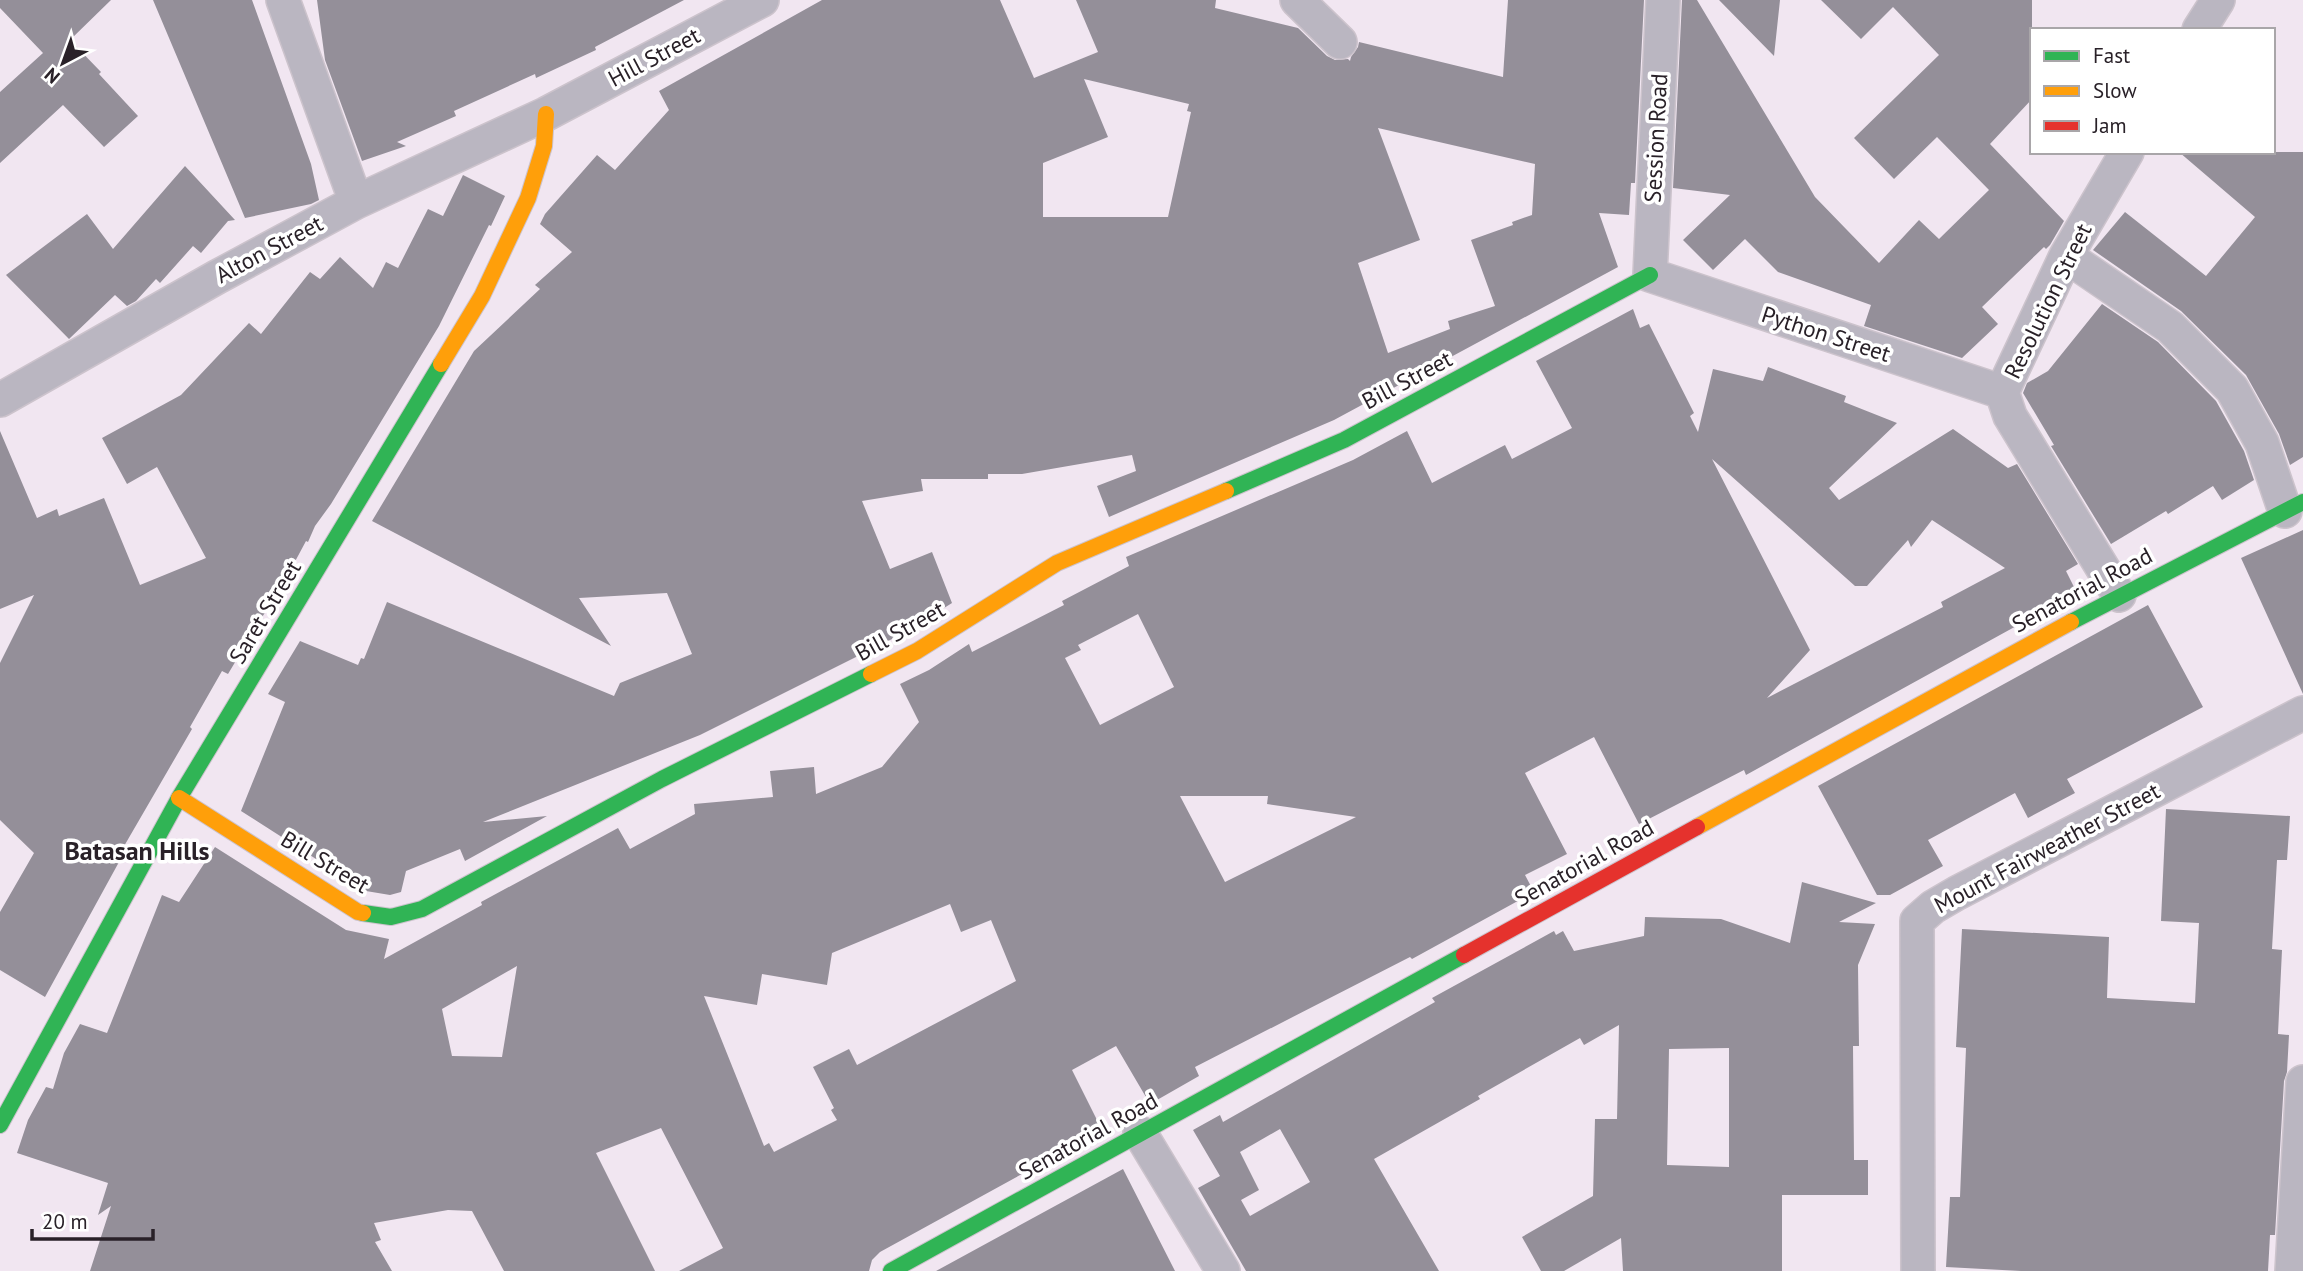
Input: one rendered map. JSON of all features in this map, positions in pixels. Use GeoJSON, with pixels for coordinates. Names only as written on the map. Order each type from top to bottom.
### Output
{"type":"FeatureCollection","features":[{"type":"Feature","properties":{"kind":"street"},"geometry":{"type":"LineString","coordinates":[[283,0],[356,202]]}},
{"type":"Feature","properties":{"kind":"street","name":"Hill Street"},"geometry":{"type":"LineString","coordinates":[[546,114],[762,0]]}},
{"type":"Feature","properties":{"kind":"street"},"geometry":{"type":"LineString","coordinates":[[1297,0],[1339,42]]}},
{"type":"Feature","properties":{"kind":"street","name":"Session Road"},"geometry":{"type":"LineString","coordinates":[[1650,275],[1663,0]]}},
{"type":"Feature","properties":{"kind":"street"},"geometry":{"type":"LineString","coordinates":[[2200,28],[2218,0]]}},
{"type":"Feature","properties":{"kind":"street","name":"Alton Street"},"geometry":{"type":"LineString","coordinates":[[0,400],[356,202],[546,114]]}},
{"type":"Feature","properties":{"kind":"street","name":"Saret Street"},"geometry":{"type":"LineString","coordinates":[[0,1125],[179,799],[482,296],[528,198],[544,146],[546,114]]}},
{"type":"Feature","properties":{"kind":"street","name":"Resolution Street"},"geometry":{"type":"LineString","coordinates":[[2119,594],[2010,415],[2002,392],[2066,256],[2126,154]]}},
{"type":"Feature","properties":{"kind":"street"},"geometry":{"type":"LineString","coordinates":[[2066,256],[2170,327],[2232,388],[2294,506]]}},
{"type":"Feature","properties":{"kind":"street","name":"Python Street"},"geometry":{"type":"LineString","coordinates":[[1650,275],[2002,392]]}},
{"type":"Feature","properties":{"kind":"street","name":"Bill Street"},"geometry":{"type":"LineString","coordinates":[[179,799],[358,912],[391,917],[422,909],[662,779],[917,651],[1057,563],[1344,440],[1650,275]]}},
{"type":"Feature","properties":{"kind":"street","name":"Senatorial Road"},"geometry":{"type":"LineString","coordinates":[[891,1271],[2119,594],[2294,506]]}},
{"type":"Feature","properties":{"kind":"street","name":"Mount Fairweather Street"},"geometry":{"type":"LineString","coordinates":[[1918,1271],[1917,921],[1933,906],[2303,713]]}},
{"type":"Feature","properties":{"kind":"street"},"geometry":{"type":"LineString","coordinates":[[2292,1271],[2303,1082]]}},
{"type":"Feature","properties":{"kind":"street"},"geometry":{"type":"LineString","coordinates":[[1140,1133],[1223,1271]]}},
{"type":"Feature","properties":{"kind":"building"},"geometry":{"type":"Polygon","coordinates":[[[0,0],[111,0],[70,40],[138,116],[104,147],[63,105],[0,163],[0,92],[43,53],[0,8],[0,0]]]}},
{"type":"Feature","properties":{"kind":"building"},"geometry":{"type":"Polygon","coordinates":[[[153,0],[252,0],[311,164],[319,200],[245,218],[153,0]]]}},
{"type":"Feature","properties":{"kind":"building"},"geometry":{"type":"Polygon","coordinates":[[[317,0],[684,0],[595,47],[596,50],[454,111],[456,116],[397,142],[406,146],[362,161],[325,60],[317,0]]]}},
{"type":"Feature","properties":{"kind":"building"},"geometry":{"type":"Polygon","coordinates":[[[822,0],[1000,0],[1034,78],[1098,52],[1076,0],[1216,0],[1215,8],[1298,28],[1327,56],[1335,60],[1350,61],[1359,42],[1503,77],[1508,0],[1644,0],[1635,183],[1631,183],[1629,215],[1599,213],[1618,267],[1334,420],[1109,517],[1097,486],[1136,471],[1132,455],[1022,474],[988,474],[988,479],[921,479],[923,491],[862,501],[890,569],[932,552],[952,603],[906,632],[700,735],[483,822],[547,816],[465,861],[460,849],[406,871],[401,892],[390,895],[366,891],[241,811],[285,702],[268,694],[300,641],[358,665],[361,658],[364,659],[387,602],[614,696],[620,683],[692,654],[667,593],[579,598],[611,646],[372,521],[474,351],[540,289],[535,285],[572,252],[540,224],[545,214],[597,155],[615,170],[669,110],[659,91],[822,0]],[[1084,79],[1108,137],[1043,163],[1043,217],[1168,217],[1191,112],[1187,111],[1189,104],[1084,79]],[[1378,128],[1420,240],[1358,263],[1388,353],[1450,329],[1448,321],[1495,306],[1471,240],[1532,215],[1535,164],[1378,128]]]}},
{"type":"Feature","properties":{"kind":"building"},"geometry":{"type":"Polygon","coordinates":[[[1682,0],[1697,0],[1815,197],[1879,263],[1919,220],[1939,239],[1989,190],[1937,137],[1894,179],[1854,138],[1939,55],[1893,7],[1861,39],[1821,0],[2032,0],[2030,101],[1990,144],[2064,221],[2050,245],[2046,249],[2044,247],[1982,307],[1998,324],[1962,358],[1864,326],[1871,305],[1778,272],[1745,239],[1713,270],[1683,240],[1730,195],[1673,188],[1682,0]]]}},
{"type":"Feature","properties":{"kind":"building"},"geometry":{"type":"Polygon","coordinates":[[[1719,0],[1780,0],[1774,56],[1719,0]]]}},
{"type":"Feature","properties":{"kind":"building"},"geometry":{"type":"Polygon","coordinates":[[[2303,152],[2303,457],[2290,465],[2279,434],[2246,375],[2181,311],[2093,250],[2125,212],[2206,276],[2255,217],[2181,154],[2303,152]]]}},
{"type":"Feature","properties":{"kind":"building"},"geometry":{"type":"Polygon","coordinates":[[[185,166],[235,220],[228,221],[201,253],[193,246],[160,283],[156,279],[136,301],[127,306],[115,295],[69,339],[6,275],[87,214],[113,249],[185,166]]]}},
{"type":"Feature","properties":{"kind":"building"},"geometry":{"type":"Polygon","coordinates":[[[463,175],[505,196],[491,226],[489,225],[439,326],[315,526],[228,674],[222,671],[190,727],[192,729],[116,860],[119,862],[45,997],[0,970],[0,912],[34,853],[0,820],[0,663],[34,595],[0,609],[0,431],[37,518],[57,509],[59,516],[104,498],[140,585],[206,558],[157,467],[127,484],[102,438],[181,395],[249,323],[261,334],[310,272],[320,279],[340,257],[373,288],[386,262],[398,268],[428,209],[443,216],[463,175]]]}},
{"type":"Feature","properties":{"kind":"building"},"geometry":{"type":"Polygon","coordinates":[[[2102,304],[2158,342],[2216,401],[2244,451],[2254,480],[2222,500],[2213,486],[2111,544],[2051,446],[2054,445],[2023,393],[2027,383],[2048,371],[2102,304]]]}},
{"type":"Feature","properties":{"kind":"building"},"geometry":{"type":"Polygon","coordinates":[[[1633,309],[1640,328],[1649,324],[1694,413],[1690,416],[1698,432],[1713,369],[1763,381],[1768,367],[1846,396],[1844,402],[1897,423],[1829,488],[1839,500],[1953,429],[2008,468],[2017,464],[2078,564],[2066,571],[2075,589],[2038,610],[2040,613],[1746,775],[1744,770],[1639,824],[1594,737],[1525,773],[1567,854],[1525,875],[1534,892],[1412,959],[1410,957],[1195,1067],[1199,1076],[1150,1104],[1116,1046],[1072,1070],[1102,1130],[880,1252],[872,1260],[869,1271],[679,1271],[723,1248],[661,1128],[596,1153],[655,1271],[504,1271],[472,1211],[448,1210],[374,1223],[381,1240],[375,1242],[392,1271],[90,1271],[111,1206],[98,1215],[108,1183],[17,1153],[28,1120],[46,1087],[53,1089],[64,1053],[80,1024],[107,1033],[162,895],[179,902],[215,847],[346,930],[389,939],[384,959],[482,905],[481,902],[618,828],[630,849],[695,814],[694,804],[773,797],[770,771],[814,767],[816,794],[882,767],[919,722],[900,684],[929,670],[969,644],[972,652],[1064,605],[1062,601],[1129,566],[1126,557],[1353,460],[1407,431],[1432,483],[1505,445],[1512,459],[1572,428],[1536,361],[1633,309]],[[1712,459],[1810,650],[1767,698],[1943,607],[1941,602],[2005,568],[1932,520],[1911,547],[1908,540],[1867,586],[1855,586],[1712,459]],[[1138,614],[1078,645],[1081,650],[1065,658],[1100,725],[1174,687],[1138,614]],[[1180,796],[1225,882],[1356,817],[1267,804],[1268,796],[1180,796]],[[950,904],[832,953],[827,985],[762,974],[757,1005],[704,996],[764,1146],[769,1143],[774,1152],[837,1120],[831,1110],[834,1108],[813,1067],[849,1049],[857,1065],[1016,981],[991,920],[961,932],[950,904]],[[517,966],[442,1009],[452,1056],[502,1057],[517,966]]]}},
{"type":"Feature","properties":{"kind":"building"},"geometry":{"type":"Polygon","coordinates":[[[2303,530],[2303,694],[2241,558],[2303,530]]]}},
{"type":"Feature","properties":{"kind":"building"},"geometry":{"type":"Polygon","coordinates":[[[2148,605],[2203,707],[2067,779],[2075,793],[2028,818],[2015,793],[1928,840],[1943,866],[1890,895],[1877,895],[1818,786],[2148,605]]]}},
{"type":"Feature","properties":{"kind":"building"},"geometry":{"type":"Polygon","coordinates":[[[2166,809],[2290,816],[2287,860],[2277,860],[2272,949],[2282,950],[2278,1034],[2289,1035],[2275,1235],[2270,1235],[2268,1271],[2021,1271],[1946,1267],[1950,1197],[1960,1197],[1966,1048],[1956,1047],[1962,929],[2109,937],[2107,998],[2195,1003],[2199,923],[2161,921],[2166,809]]]}},
{"type":"Feature","properties":{"kind":"building"},"geometry":{"type":"Polygon","coordinates":[[[1802,882],[1876,903],[1839,922],[1875,924],[1858,965],[1859,1046],[1853,1046],[1854,1160],[1868,1160],[1868,1195],[1782,1195],[1782,1271],[1623,1271],[1621,1238],[1564,1271],[1541,1271],[1522,1237],[1593,1196],[1595,1119],[1617,1119],[1619,1025],[1584,1045],[1580,1038],[1374,1159],[1439,1271],[1246,1271],[1198,1188],[1220,1176],[1193,1130],[1220,1115],[1223,1122],[1435,1002],[1432,998],[1554,931],[1556,935],[1563,931],[1574,951],[1644,936],[1645,917],[1721,919],[1790,943],[1802,882]],[[1729,1048],[1669,1049],[1667,1165],[1729,1167],[1729,1048]],[[1280,1129],[1240,1152],[1259,1190],[1241,1200],[1250,1216],[1310,1182],[1280,1129]]]}},
{"type":"Feature","properties":{"kind":"building"},"geometry":{"type":"Polygon","coordinates":[[[1123,1169],[1175,1271],[936,1271],[1123,1169]]]}},
{"type":"Feature","properties":{"kind":"traffic: fast"},"geometry":{"type":"LineString","coordinates":[[1226,491],[1344,440],[1650,275]]}},
{"type":"Feature","properties":{"kind":"traffic: fast"},"geometry":{"type":"LineString","coordinates":[[0,1125],[179,798],[441,364]]}},
{"type":"Feature","properties":{"kind":"traffic: fast"},"geometry":{"type":"LineString","coordinates":[[2071,622],[2303,502]]}},
{"type":"Feature","properties":{"kind":"traffic: fast"},"geometry":{"type":"LineString","coordinates":[[363,913],[391,917],[422,909],[662,779],[871,674]]}},
{"type":"Feature","properties":{"kind":"traffic: fast"},"geometry":{"type":"LineString","coordinates":[[891,1271],[1464,955]]}},
{"type":"Feature","properties":{"kind":"traffic: slow"},"geometry":{"type":"LineString","coordinates":[[441,364],[482,296],[528,198],[544,146],[546,114]]}},
{"type":"Feature","properties":{"kind":"traffic: slow"},"geometry":{"type":"LineString","coordinates":[[871,674],[917,651],[1057,563],[1226,491]]}},
{"type":"Feature","properties":{"kind":"traffic: slow"},"geometry":{"type":"LineString","coordinates":[[1697,827],[2071,622]]}},
{"type":"Feature","properties":{"kind":"traffic: slow"},"geometry":{"type":"LineString","coordinates":[[179,798],[363,913]]}},
{"type":"Feature","properties":{"kind":"traffic: jam"},"geometry":{"type":"LineString","coordinates":[[1464,955],[1697,827]]}},
{"type":"Feature","properties":{"kind":"district","name":"Batasan Hills"},"geometry":{"type":"Point","coordinates":[137,851]}}]}
